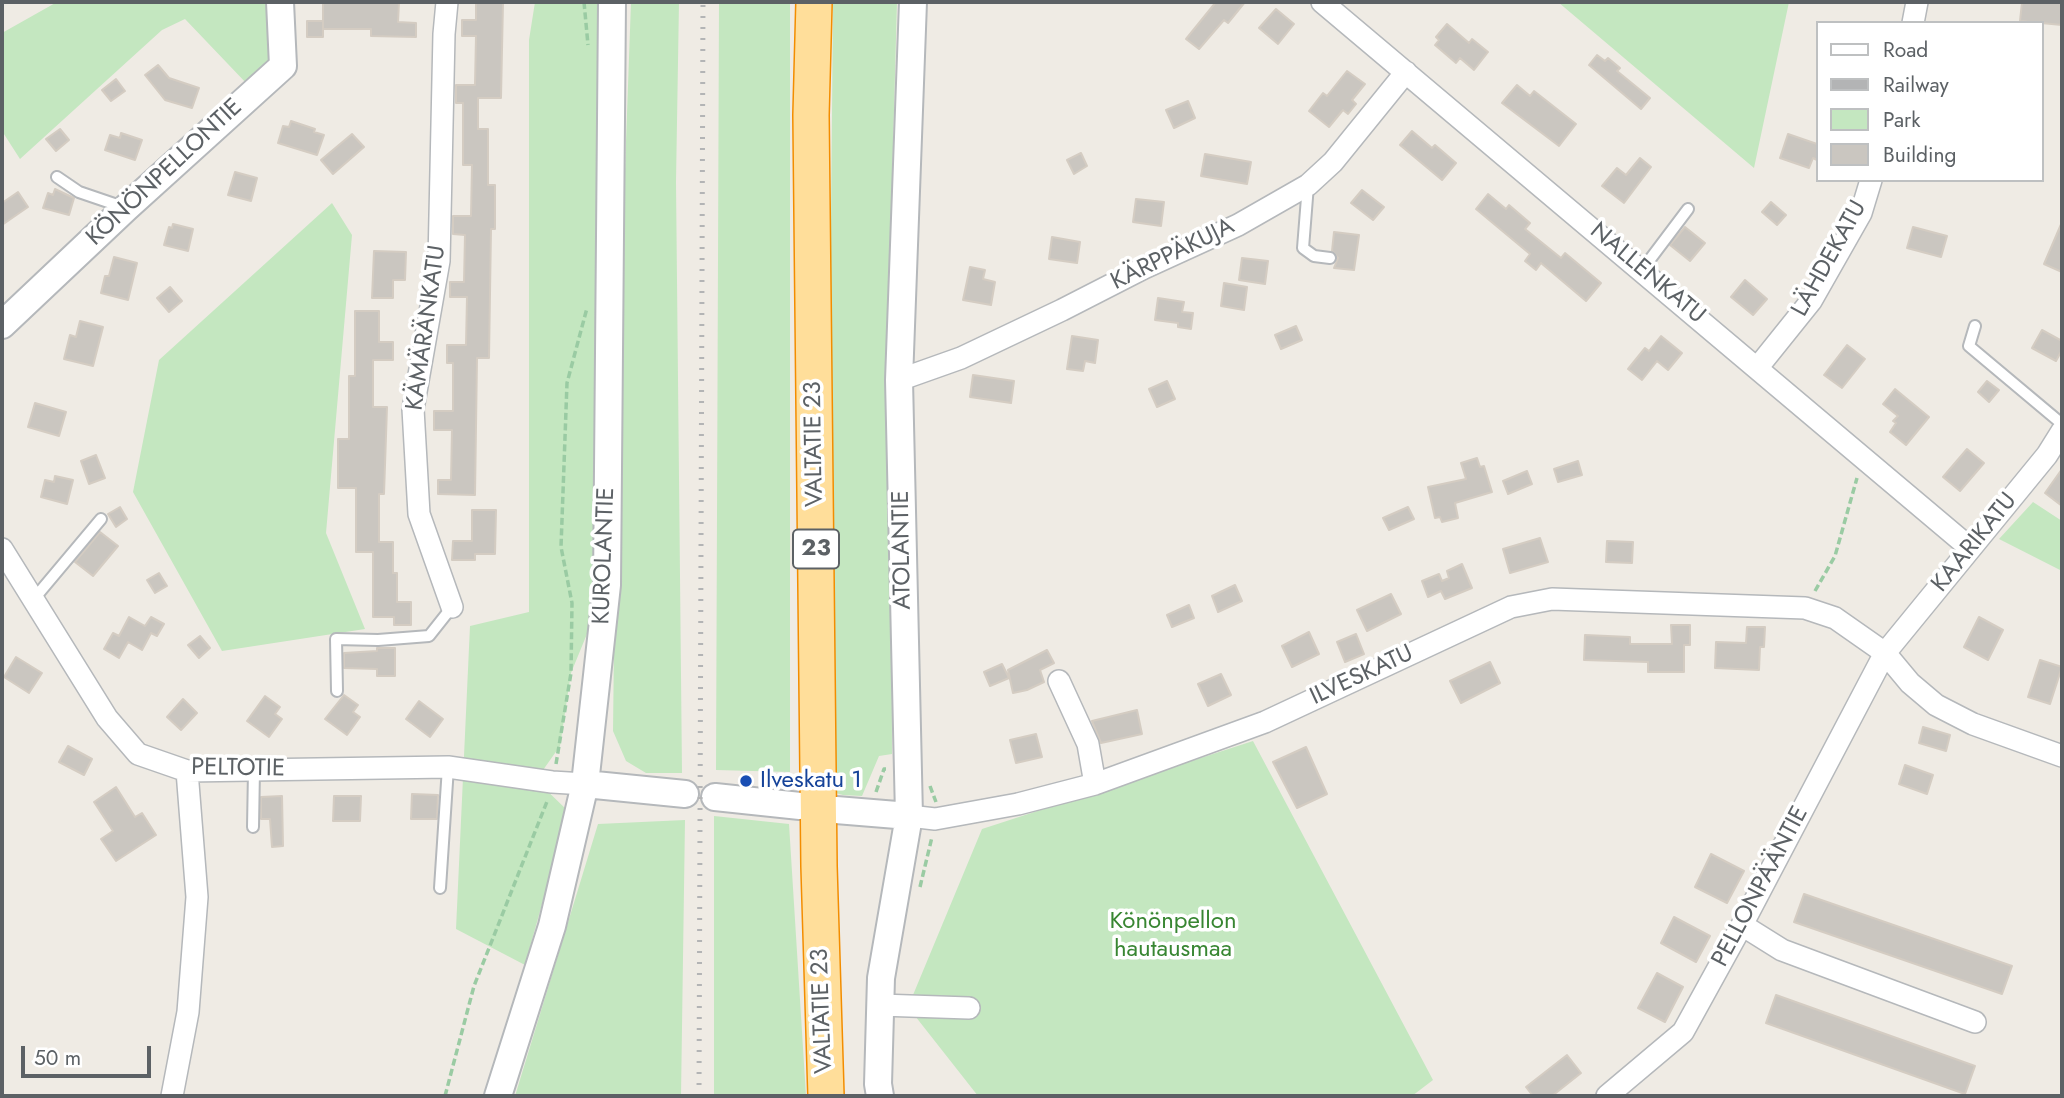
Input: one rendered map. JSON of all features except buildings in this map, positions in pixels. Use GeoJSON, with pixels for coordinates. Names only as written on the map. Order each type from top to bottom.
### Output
{"type":"FeatureCollection","features":[{"type":"Feature","properties":{"kind":"highway"},"geometry":{"type":"LineString","coordinates":[[805,2],[811,115]]}},
{"type":"Feature","properties":{"kind":"highway","name":"VALTATIE 23"},"geometry":{"type":"LineString","coordinates":[[814,2],[811,115],[818,866],[826,1096]]}},
{"type":"Feature","properties":{"kind":"street","name":"KÖNÖNPELLONTIE"},"geometry":{"type":"LineString","coordinates":[[2,325],[283,66],[280,2]]}},
{"type":"Feature","properties":{"kind":"street","name":"KÄMÄRÄNKATU"},"geometry":{"type":"LineString","coordinates":[[447,2],[439,261],[413,408],[419,514],[452,607]]}},
{"type":"Feature","properties":{"kind":"street","name":"KUROLANTIE"},"geometry":{"type":"LineString","coordinates":[[498,1096],[552,926],[585,784],[607,585],[612,2]]}},
{"type":"Feature","properties":{"kind":"street","name":"ATOLANTIE"},"geometry":{"type":"LineString","coordinates":[[880,1096],[881,978],[909,816],[899,380],[914,2]]}},
{"type":"Feature","properties":{"kind":"street","name":"NALLENKATU"},"geometry":{"type":"LineString","coordinates":[[1322,2],[1970,548]]}},
{"type":"Feature","properties":{"kind":"street"},"geometry":{"type":"LineString","coordinates":[[1913,21],[1916,2]]}},
{"type":"Feature","properties":{"kind":"street","name":"KÄRPPÄKUJA"},"geometry":{"type":"LineString","coordinates":[[899,380],[961,358],[1062,310],[1144,268],[1238,225],[1308,185],[1333,162],[1406,72]]}},
{"type":"Feature","properties":{"kind":"street","name":"LÄHDEKATU"},"geometry":{"type":"LineString","coordinates":[[1758,368],[1811,302],[1861,213],[1870,182]]}},
{"type":"Feature","properties":{"kind":"street","name":"KAARIKATU"},"geometry":{"type":"LineString","coordinates":[[1885,653],[2047,455],[2062,431]]}},
{"type":"Feature","properties":{"kind":"street","name":"PELTOTIE"},"geometry":{"type":"LineString","coordinates":[[2,549],[107,718],[138,754],[187,771],[448,767],[585,784]]}},
{"type":"Feature","properties":{"kind":"street","name":"ILVESKATU"},"geometry":{"type":"LineString","coordinates":[[836,810],[935,819],[1018,804],[1095,784],[1265,722],[1511,607],[1552,599],[1805,608],[1836,618],[1885,653],[1910,683],[1936,705],[1972,724],[2062,756]]}},
{"type":"Feature","properties":{"kind":"street","name":"PELLONPÄÄNTIE"},"geometry":{"type":"LineString","coordinates":[[1614,1094],[1683,1032],[1885,653]]}},
{"type":"Feature","properties":{"kind":"street"},"geometry":{"type":"LineString","coordinates":[[1059,681],[1088,744],[1095,784]]}},
{"type":"Feature","properties":{"kind":"street"},"geometry":{"type":"LineString","coordinates":[[173,1096],[188,1012],[197,897],[187,771]]}},
{"type":"Feature","properties":{"kind":"street"},"geometry":{"type":"LineString","coordinates":[[585,784],[685,794]]}},
{"type":"Feature","properties":{"kind":"street"},"geometry":{"type":"LineString","coordinates":[[715,797],[800,806]]}},
{"type":"Feature","properties":{"kind":"street"},"geometry":{"type":"LineString","coordinates":[[1742,925],[1782,950],[1975,1022]]}},
{"type":"Feature","properties":{"kind":"street"},"geometry":{"type":"LineString","coordinates":[[880,1005],[969,1008]]}},
{"type":"Feature","properties":{"kind":"lane"},"geometry":{"type":"LineString","coordinates":[[57,177],[79,192],[126,208]]}},
{"type":"Feature","properties":{"kind":"lane"},"geometry":{"type":"LineString","coordinates":[[1308,185],[1303,248],[1314,256],[1330,258]]}},
{"type":"Feature","properties":{"kind":"lane"},"geometry":{"type":"LineString","coordinates":[[1642,270],[1688,209]]}},
{"type":"Feature","properties":{"kind":"lane"},"geometry":{"type":"LineString","coordinates":[[1975,326],[1969,346],[2062,424]]}},
{"type":"Feature","properties":{"kind":"lane"},"geometry":{"type":"LineString","coordinates":[[33,600],[101,519]]}},
{"type":"Feature","properties":{"kind":"lane"},"geometry":{"type":"LineString","coordinates":[[337,691],[337,639],[378,640],[429,636],[452,607]]}},
{"type":"Feature","properties":{"kind":"lane"},"geometry":{"type":"LineString","coordinates":[[440,888],[448,767]]}},
{"type":"Feature","properties":{"kind":"lane"},"geometry":{"type":"LineString","coordinates":[[253,827],[254,770]]}},
{"type":"Feature","properties":{"kind":"path"},"geometry":{"type":"LineString","coordinates":[[584,2],[589,48]]}},
{"type":"Feature","properties":{"kind":"path"},"geometry":{"type":"LineString","coordinates":[[445,1096],[474,986],[546,809],[552,782],[571,673],[572,603],[561,547],[567,383],[587,307]]}},
{"type":"Feature","properties":{"kind":"path"},"geometry":{"type":"LineString","coordinates":[[1805,608],[1835,556],[1854,482],[1869,462]]}},
{"type":"Feature","properties":{"kind":"green space"},"geometry":{"type":"Polygon","coordinates":[[[57,2],[271,2],[273,60],[248,85],[185,19],[162,30],[20,159],[2,131],[2,33],[57,2]]]}},
{"type":"Feature","properties":{"kind":"green space"},"geometry":{"type":"Polygon","coordinates":[[[535,2],[602,2],[607,585],[571,673],[560,746],[536,780],[568,811],[525,965],[456,929],[470,626],[529,612],[529,40],[535,2]]]}},
{"type":"Feature","properties":{"kind":"green space"},"geometry":{"type":"Polygon","coordinates":[[[631,2],[679,2],[676,182],[682,773],[646,773],[626,761],[613,731],[617,393],[631,2]]]}},
{"type":"Feature","properties":{"kind":"green space"},"geometry":{"type":"Polygon","coordinates":[[[719,2],[790,2],[790,772],[716,770],[719,2]]]}},
{"type":"Feature","properties":{"kind":"green space"},"geometry":{"type":"Polygon","coordinates":[[[833,2],[897,2],[891,220],[892,754],[879,756],[862,796],[832,792],[829,440],[833,2]]]}},
{"type":"Feature","properties":{"kind":"green space"},"geometry":{"type":"Polygon","coordinates":[[[1558,2],[1789,2],[1754,168],[1558,2]]]}},
{"type":"Feature","properties":{"kind":"green space"},"geometry":{"type":"Polygon","coordinates":[[[332,203],[352,235],[326,533],[365,629],[222,651],[133,492],[159,360],[332,203]]]}},
{"type":"Feature","properties":{"kind":"green space"},"geometry":{"type":"Polygon","coordinates":[[[2033,502],[2062,521],[2062,571],[1999,539],[2033,502]]]}},
{"type":"Feature","properties":{"kind":"green space","name":"Könönpellon hautausmaa"},"geometry":{"type":"Polygon","coordinates":[[[1253,741],[1433,1080],[1412,1096],[978,1096],[908,1007],[982,829],[1253,741]]]}},
{"type":"Feature","properties":{"kind":"green space"},"geometry":{"type":"Polygon","coordinates":[[[714,816],[789,824],[806,1096],[714,1096],[714,816]]]}},
{"type":"Feature","properties":{"kind":"green space"},"geometry":{"type":"Polygon","coordinates":[[[685,820],[681,1096],[515,1096],[598,824],[685,820]]]}},
{"type":"Feature","properties":{"kind":"railway"},"geometry":{"type":"LineString","coordinates":[[699,1096],[703,2]]}},
{"type":"Feature","properties":{"kind":"place","name":"Ilveskatu 1"},"geometry":{"type":"Point","coordinates":[746,781]}}]}
